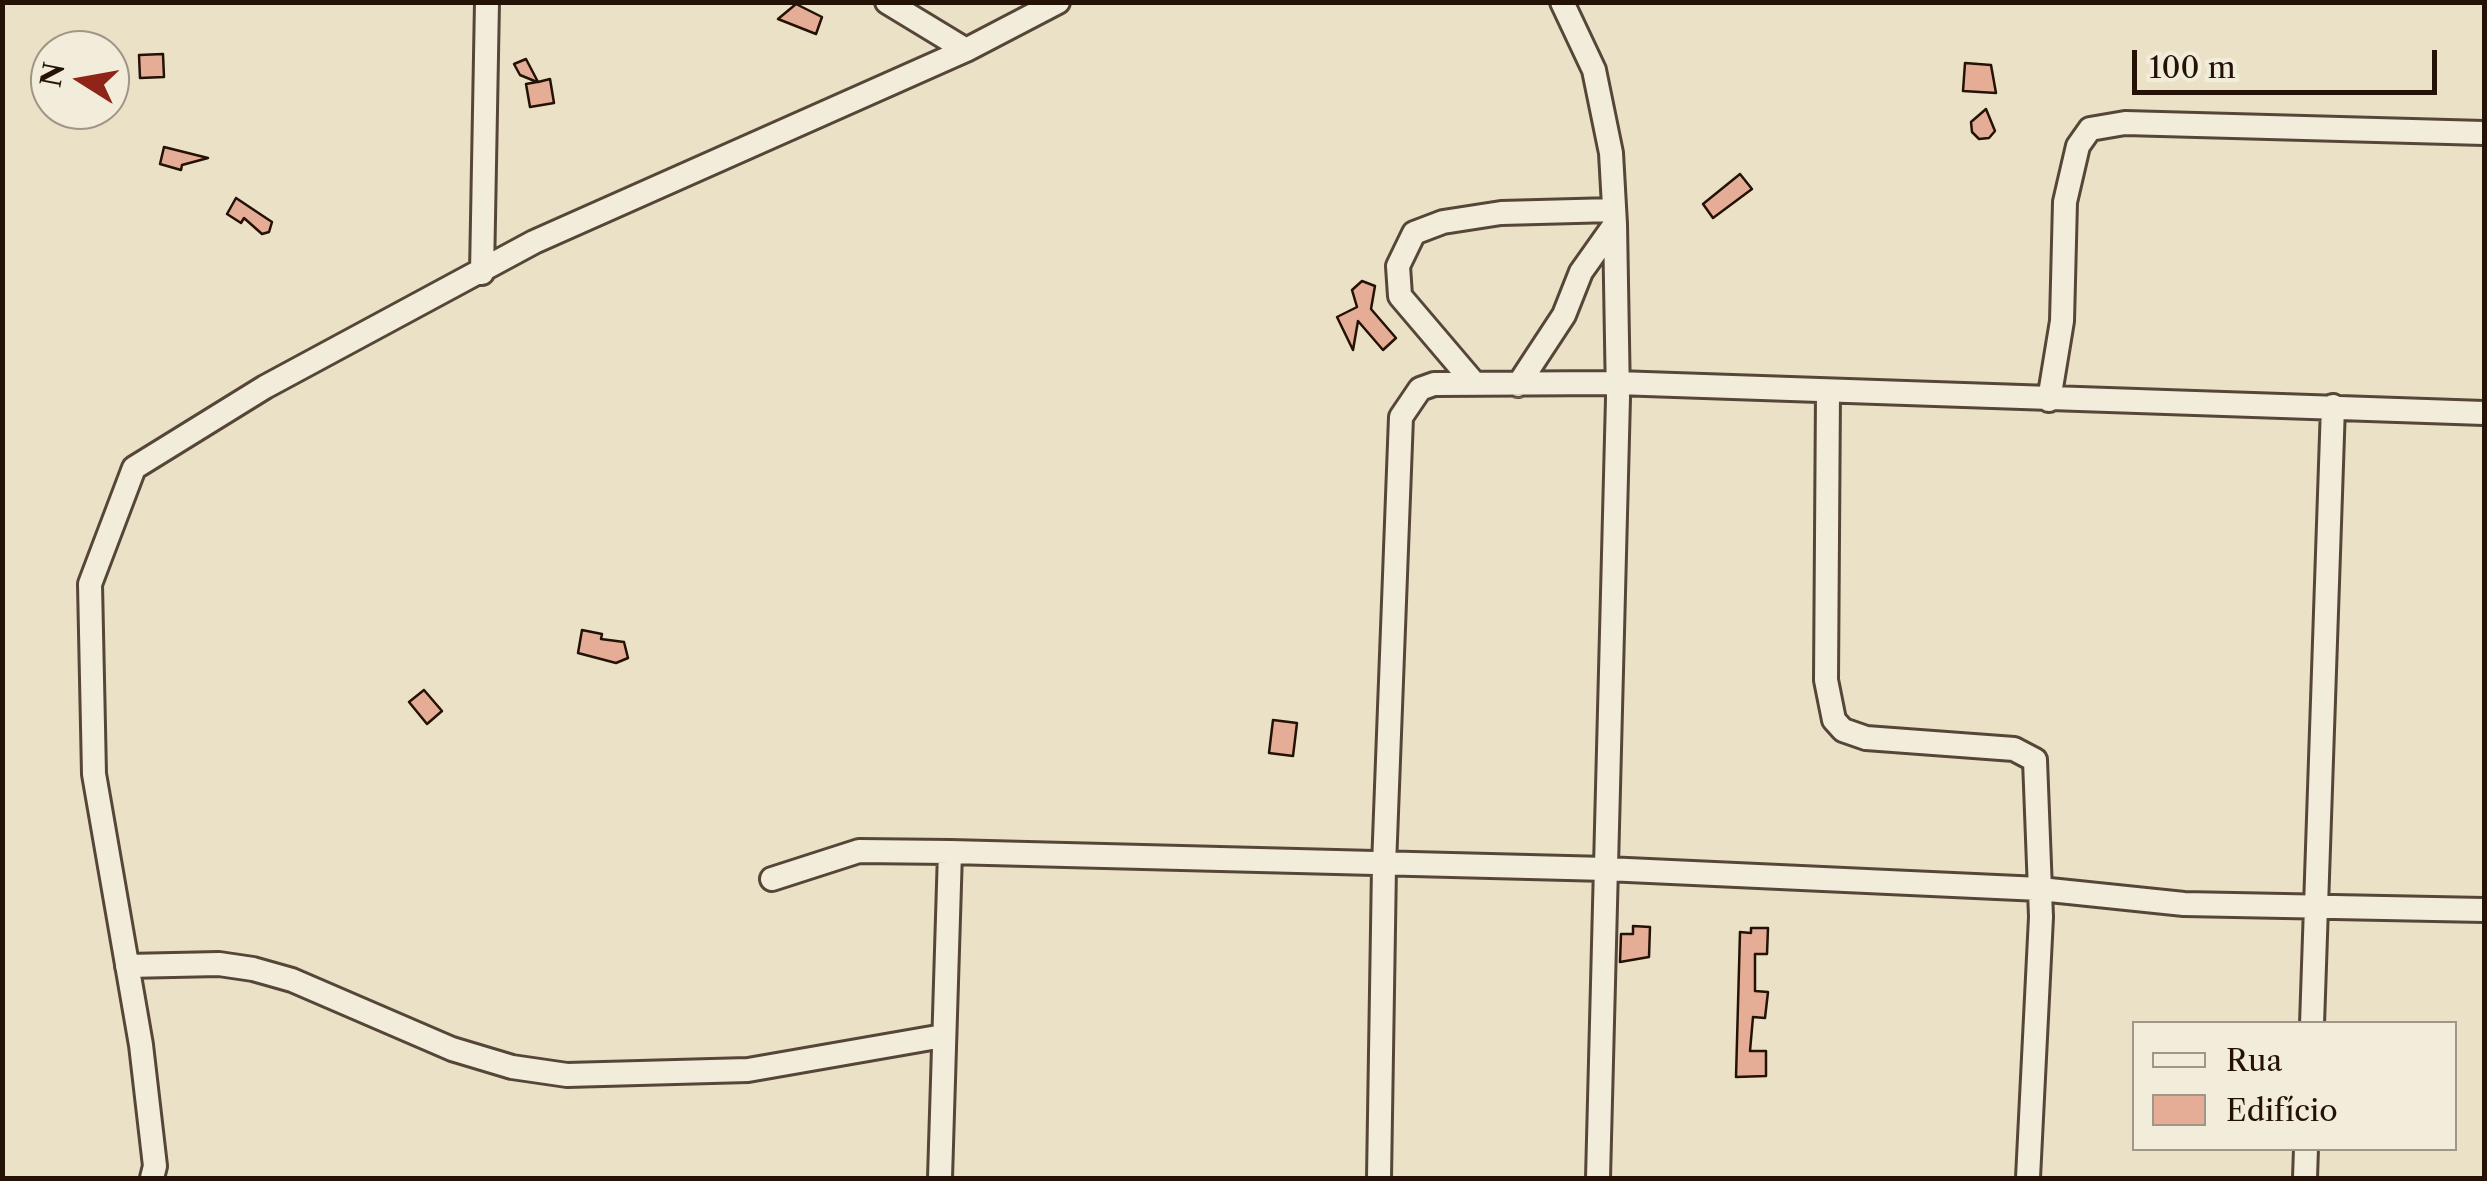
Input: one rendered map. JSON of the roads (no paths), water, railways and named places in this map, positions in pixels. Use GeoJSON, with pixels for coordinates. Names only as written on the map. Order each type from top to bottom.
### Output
{"type":"FeatureCollection","features":[{"type":"Feature","properties":{"kind":"street"},"geometry":{"type":"LineString","coordinates":[[482,272],[487,2]]}},
{"type":"Feature","properties":{"kind":"street"},"geometry":{"type":"LineString","coordinates":[[887,2],[966,50]]}},
{"type":"Feature","properties":{"kind":"street"},"geometry":{"type":"LineString","coordinates":[[152,1178],[143,1062],[94,774],[90,584],[134,468],[265,388],[534,242],[966,50],[1058,2]]}},
{"type":"Feature","properties":{"kind":"street"},"geometry":{"type":"LineString","coordinates":[[1562,2],[1594,70],[1611,153],[1614,217],[1618,382],[1598,1178]]}},
{"type":"Feature","properties":{"kind":"street"},"geometry":{"type":"LineString","coordinates":[[2049,400],[2062,321],[2065,202],[2078,146],[2090,128],[2124,123],[2484,133]]}},
{"type":"Feature","properties":{"kind":"street"},"geometry":{"type":"LineString","coordinates":[[1474,383],[1400,296],[1398,266],[1414,233],[1501,213],[1614,217]]}},
{"type":"Feature","properties":{"kind":"street"},"geometry":{"type":"LineString","coordinates":[[1518,385],[1564,315],[1581,272],[1614,217]]}},
{"type":"Feature","properties":{"kind":"street"},"geometry":{"type":"LineString","coordinates":[[1378,1178],[1384,866],[1400,417],[1420,389],[1434,384],[1618,382],[1828,393],[2484,413]]}},
{"type":"Feature","properties":{"kind":"street"},"geometry":{"type":"LineString","coordinates":[[1828,393],[1826,680],[1834,720],[1843,730],[1866,738],[1998,746],[2035,760],[2040,889],[2028,1178]]}},
{"type":"Feature","properties":{"kind":"street"},"geometry":{"type":"LineString","coordinates":[[2312,1021],[2333,406]]}},
{"type":"Feature","properties":{"kind":"street"},"geometry":{"type":"LineString","coordinates":[[772,880],[859,852],[950,852],[1606,869],[2040,889],[2184,904],[2484,910]]}},
{"type":"Feature","properties":{"kind":"street"},"geometry":{"type":"LineString","coordinates":[[940,1178],[950,852]]}},
{"type":"Feature","properties":{"kind":"street"},"geometry":{"type":"LineString","coordinates":[[127,966],[219,964],[253,968],[292,980],[452,1049],[512,1067],[567,1075],[748,1070],[943,1036]]}},
{"type":"Feature","properties":{"kind":"street"},"geometry":{"type":"LineString","coordinates":[[2305,1178],[2306,1151]]}}]}
